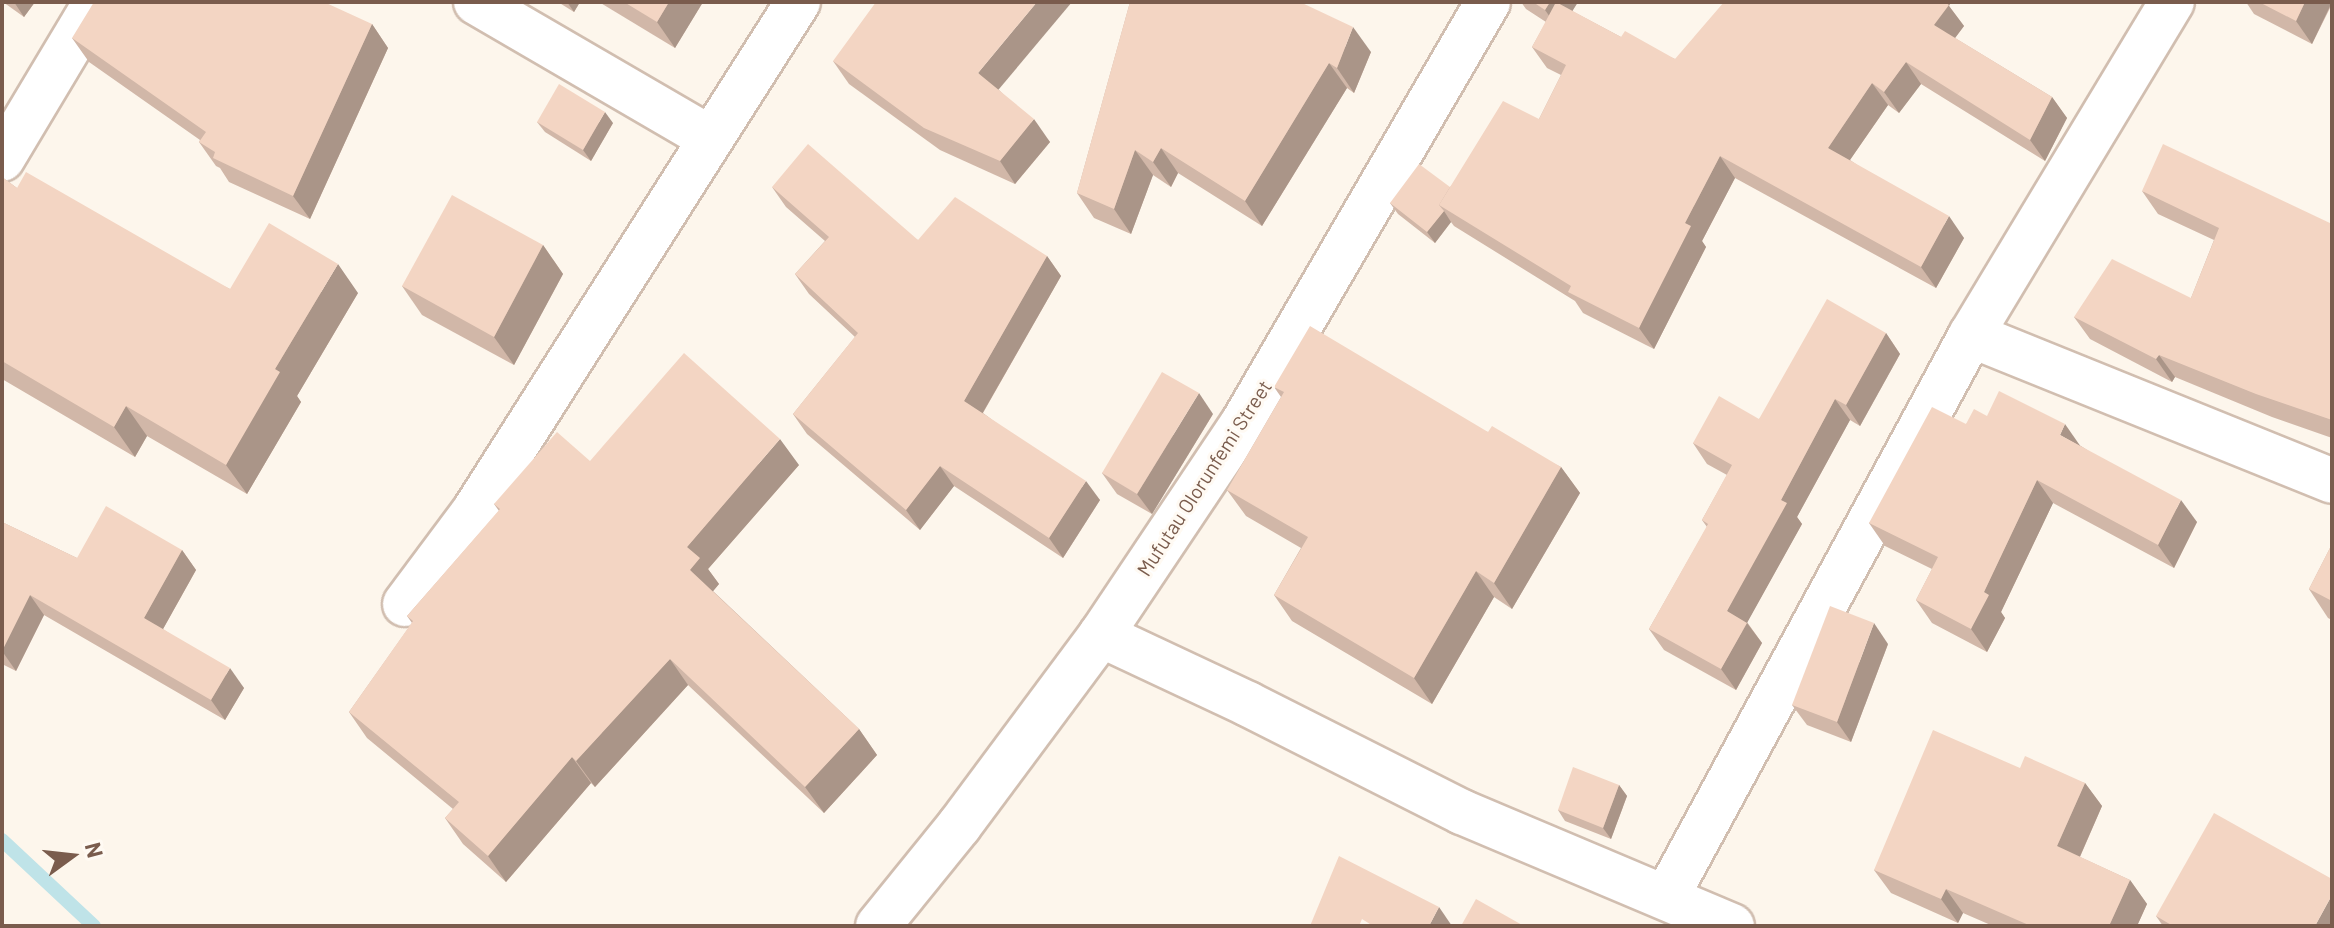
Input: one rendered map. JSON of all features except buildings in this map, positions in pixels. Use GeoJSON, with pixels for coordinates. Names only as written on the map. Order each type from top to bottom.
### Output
{"type":"FeatureCollection","features":[{"type":"Feature","properties":{"kind":"street"},"geometry":{"type":"LineString","coordinates":[[2,159],[96,2]]}},
{"type":"Feature","properties":{"kind":"street"},"geometry":{"type":"LineString","coordinates":[[476,2],[708,137]]}},
{"type":"Feature","properties":{"kind":"street"},"geometry":{"type":"LineString","coordinates":[[405,604],[475,510],[708,137],[798,2]]}},
{"type":"Feature","properties":{"kind":"street","name":"Mufutau Olorunfemi Street"},"geometry":{"type":"LineString","coordinates":[[878,926],[959,826],[1101,635],[1243,423],[1488,2]]}},
{"type":"Feature","properties":{"kind":"street"},"geometry":{"type":"LineString","coordinates":[[1667,896],[1971,335],[2172,2]]}},
{"type":"Feature","properties":{"kind":"street"},"geometry":{"type":"LineString","coordinates":[[1971,335],[2332,481]]}},
{"type":"Feature","properties":{"kind":"street"},"geometry":{"type":"LineString","coordinates":[[1101,635],[1248,704],[1462,812],[1732,926]]}},
{"type":"Feature","properties":{"kind":"waterway"},"geometry":{"type":"LineString","coordinates":[[2,840],[94,926]]}}]}
